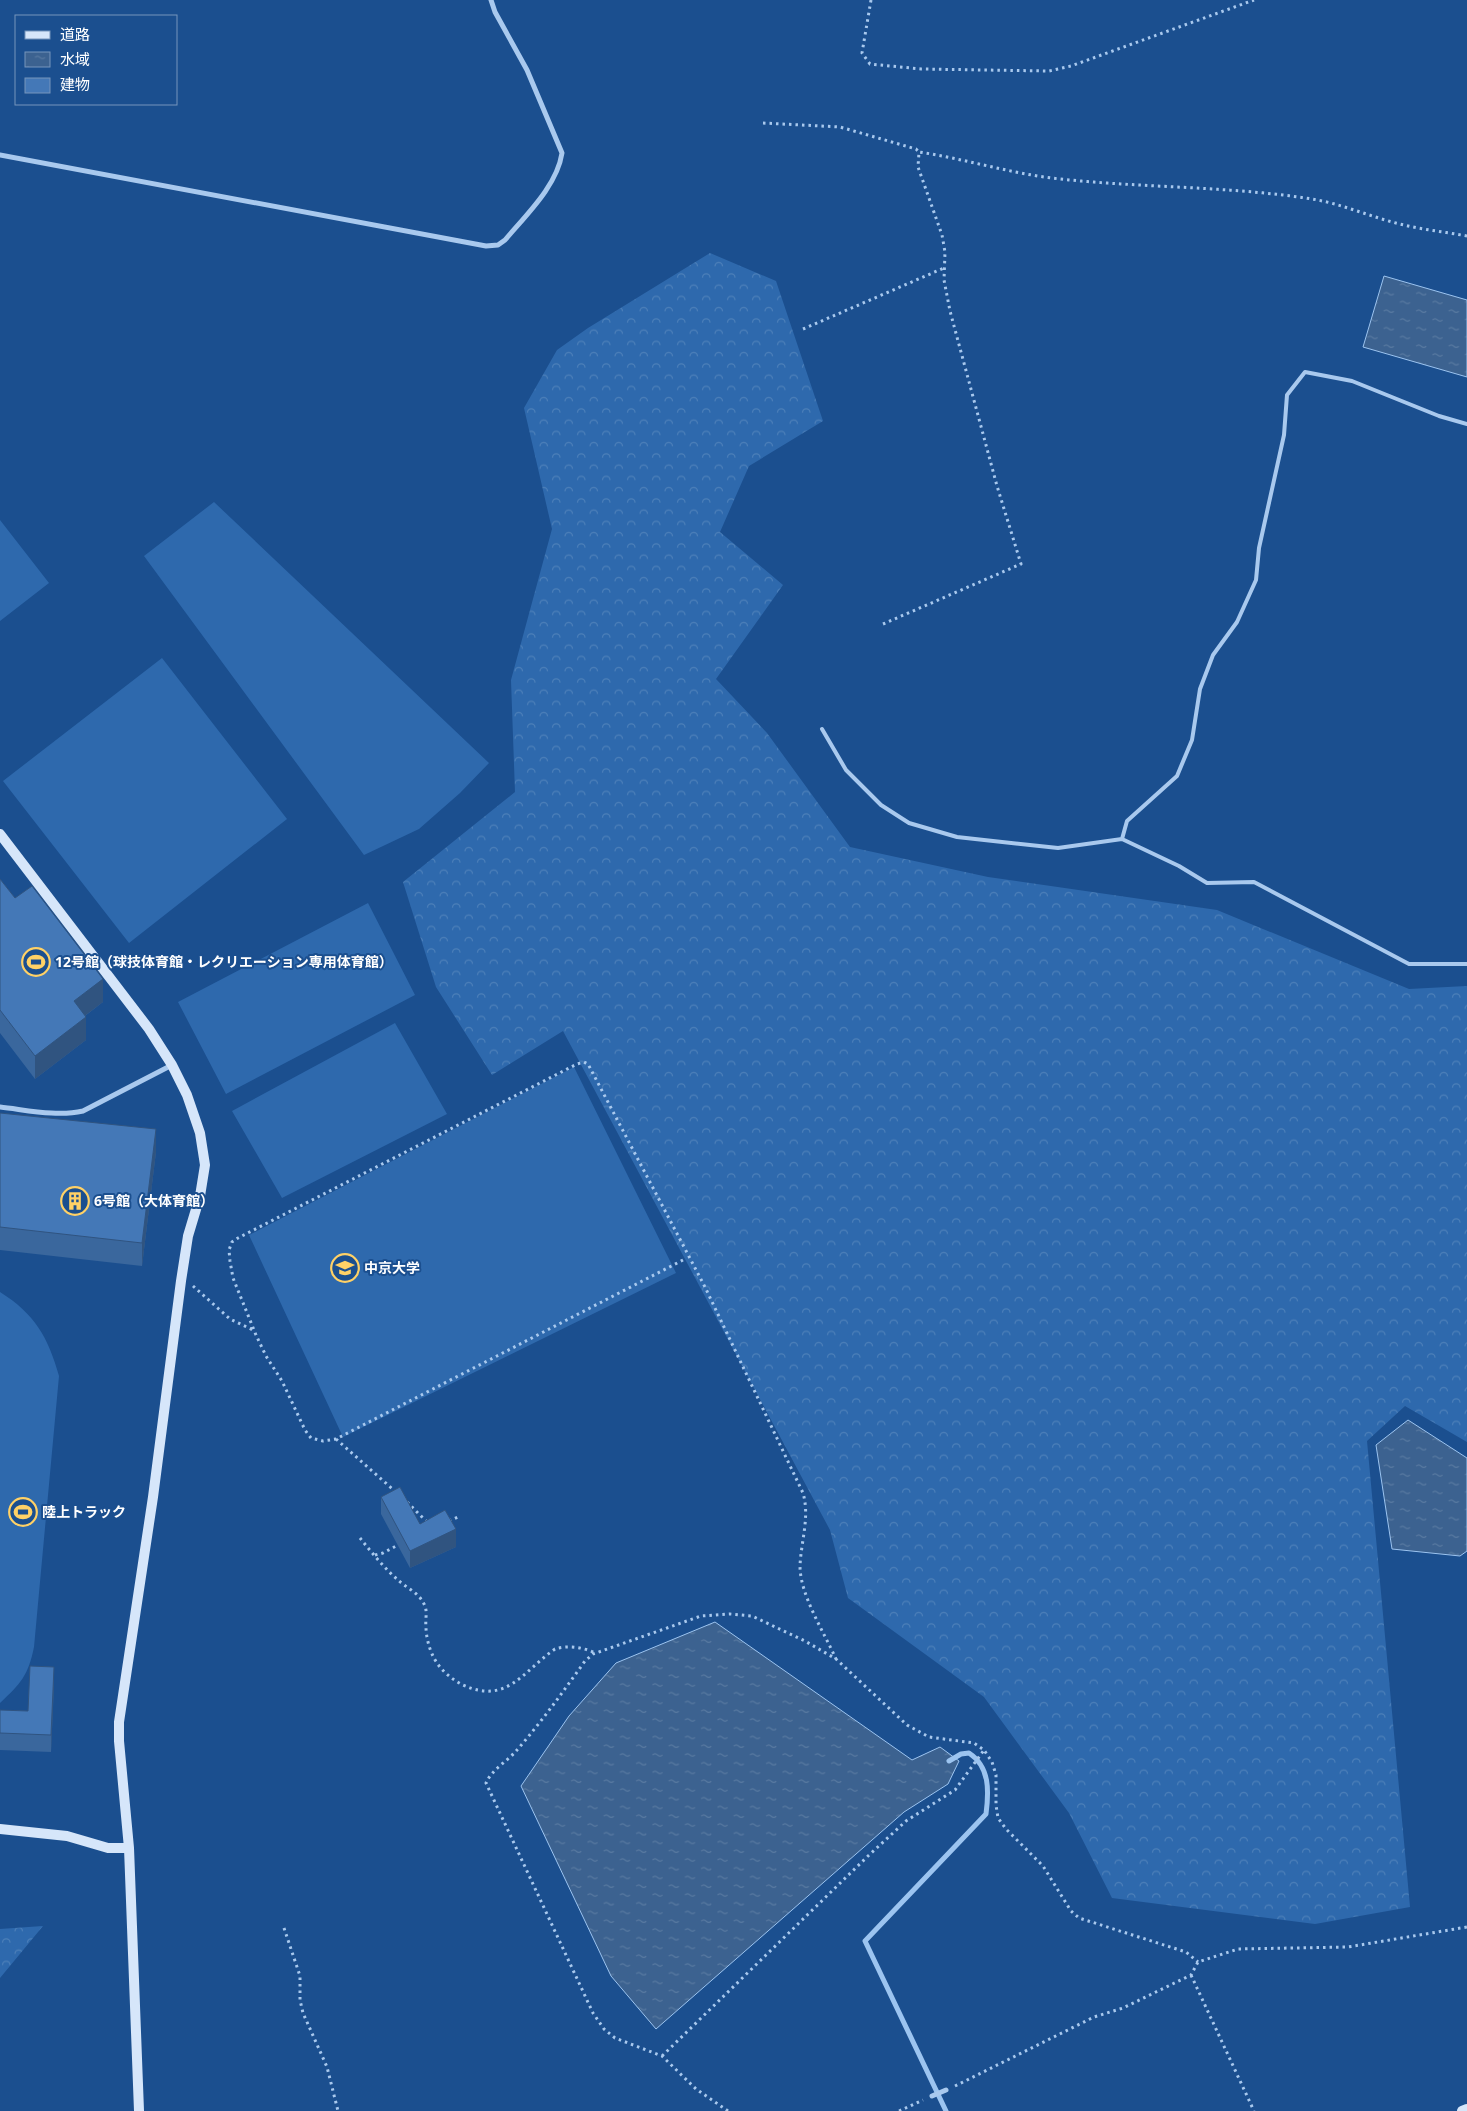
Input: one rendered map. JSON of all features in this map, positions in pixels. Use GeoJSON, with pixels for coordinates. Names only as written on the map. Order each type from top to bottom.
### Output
{"type":"FeatureCollection","features":[{"type":"Feature","properties":{"kind":"street"},"geometry":{"type":"LineString","coordinates":[[0,155],[486,246],[498,245],[505,240],[549,185],[560,166],[562,154],[527,70],[495,12],[491,0]]}},
{"type":"Feature","properties":{"kind":"street"},"geometry":{"type":"LineString","coordinates":[[0,834],[149,1030],[172,1065],[187,1095],[200,1133],[205,1165],[200,1196],[188,1236],[131,1654],[121,1704],[119,1740],[129,1848],[139,2111]]}},
{"type":"Feature","properties":{"kind":"street"},"geometry":{"type":"LineString","coordinates":[[0,1107],[53,1113],[84,1111],[172,1065]]}},
{"type":"Feature","properties":{"kind":"street"},"geometry":{"type":"LineString","coordinates":[[0,1829],[67,1836],[108,1848],[129,1848]]}},
{"type":"Feature","properties":{"kind":"street"},"geometry":{"type":"LineString","coordinates":[[932,2096],[946,2090]]}},
{"type":"Feature","properties":{"kind":"street"},"geometry":{"type":"LineString","coordinates":[[1462,2111],[1467,2109]]}},
{"type":"Feature","properties":{"kind":"lane"},"geometry":{"type":"LineString","coordinates":[[1122,839],[1127,822],[1176,776],[1192,740],[1200,689],[1213,655],[1237,622],[1256,580],[1259,548],[1284,435],[1287,395],[1305,372],[1352,381],[1439,416],[1467,424]]}},
{"type":"Feature","properties":{"kind":"lane"},"geometry":{"type":"LineString","coordinates":[[822,729],[846,770],[882,805],[909,823],[957,837],[1058,848],[1122,839],[1179,866],[1207,883],[1254,882],[1409,964],[1467,964]]}},
{"type":"Feature","properties":{"kind":"path"},"geometry":{"type":"LineString","coordinates":[[871,0],[862,53],[870,64],[921,69],[1050,71],[1071,66],[1254,0]]}},
{"type":"Feature","properties":{"kind":"path"},"geometry":{"type":"LineString","coordinates":[[762,123],[840,127],[916,149],[918,152],[1004,171],[1058,179],[1114,184],[1236,190],[1314,200],[1405,226],[1467,236]]}},
{"type":"Feature","properties":{"kind":"path"},"geometry":{"type":"LineString","coordinates":[[883,624],[1021,564],[997,486],[950,311],[944,280],[945,252],[942,235],[918,167],[918,152]]}},
{"type":"Feature","properties":{"kind":"path"},"geometry":{"type":"LineString","coordinates":[[803,329],[944,268]]}},
{"type":"Feature","properties":{"kind":"path"},"geometry":{"type":"LineString","coordinates":[[683,1260],[336,1439],[323,1441],[311,1438],[305,1430],[282,1381],[266,1356],[234,1278],[229,1250],[232,1242],[577,1064],[584,1062],[588,1064],[705,1287],[804,1493],[807,1507],[800,1567],[805,1592],[836,1659]]}},
{"type":"Feature","properties":{"kind":"path"},"geometry":{"type":"LineString","coordinates":[[181,1281],[196,1287],[230,1319],[254,1330]]}},
{"type":"Feature","properties":{"kind":"path"},"geometry":{"type":"LineString","coordinates":[[336,1439],[361,1459],[398,1494]]}},
{"type":"Feature","properties":{"kind":"path"},"geometry":{"type":"LineString","coordinates":[[404,1500],[416,1510],[423,1520],[429,1523]]}},
{"type":"Feature","properties":{"kind":"path"},"geometry":{"type":"LineString","coordinates":[[443,1523],[458,1517]]}},
{"type":"Feature","properties":{"kind":"path"},"geometry":{"type":"LineString","coordinates":[[360,1538],[398,1580],[424,1603],[428,1644],[433,1658],[454,1681],[493,1692],[502,1690],[543,1658],[562,1647],[573,1647],[595,1653]]}},
{"type":"Feature","properties":{"kind":"path"},"geometry":{"type":"LineString","coordinates":[[374,1555],[383,1553],[398,1545]]}},
{"type":"Feature","properties":{"kind":"path"},"geometry":{"type":"LineString","coordinates":[[728,2111],[696,2089],[662,2056],[615,2038],[604,2028],[593,2013],[486,1783],[488,1777],[514,1753],[547,1715],[585,1661],[595,1653],[701,1616],[730,1614],[752,1616],[836,1659],[907,1725],[929,1737],[974,1743],[984,1750],[992,1762],[996,1775],[998,1818],[1006,1829],[1043,1866],[1071,1911],[1079,1918],[1186,1952],[1198,1962]]}},
{"type":"Feature","properties":{"kind":"path"},"geometry":{"type":"LineString","coordinates":[[662,2056],[906,1821],[954,1790],[984,1750]]}},
{"type":"Feature","properties":{"kind":"path"},"geometry":{"type":"LineString","coordinates":[[946,2090],[1094,2017],[1123,2008],[1191,1976],[1198,1962],[1238,1949],[1348,1947],[1467,1926]]}},
{"type":"Feature","properties":{"kind":"path"},"geometry":{"type":"LineString","coordinates":[[284,1928],[300,1976],[300,2000],[303,2013],[327,2067],[338,2111]]}},
{"type":"Feature","properties":{"kind":"path"},"geometry":{"type":"LineString","coordinates":[[1191,1976],[1254,2111]]}},
{"type":"Feature","properties":{"kind":"path"},"geometry":{"type":"LineString","coordinates":[[899,2111],[932,2096]]}},
{"type":"Feature","properties":{"kind":"green space"},"geometry":{"type":"Polygon","coordinates":[[[710,253],[776,281],[823,421],[749,466],[720,532],[783,585],[716,679],[767,733],[850,847],[988,877],[1217,910],[1409,989],[1467,986],[1467,1442],[1405,1406],[1367,1441],[1410,1907],[1315,1924],[1112,1898],[1069,1813],[984,1697],[848,1598],[830,1530],[563,1031],[492,1075],[436,987],[403,882],[515,792],[511,680],[552,529],[524,408],[557,350],[588,328],[710,253]]]}},
{"type":"Feature","properties":{"kind":"green space"},"geometry":{"type":"Polygon","coordinates":[[[214,502],[489,763],[460,793],[419,829],[364,855],[144,556],[214,502]]]}},
{"type":"Feature","properties":{"kind":"green space"},"geometry":{"type":"Polygon","coordinates":[[[0,520],[49,583],[0,621],[0,520]]]}},
{"type":"Feature","properties":{"kind":"green space"},"geometry":{"type":"Polygon","coordinates":[[[162,658],[287,819],[129,943],[3,781],[162,658]]]}},
{"type":"Feature","properties":{"kind":"green space"},"geometry":{"type":"Polygon","coordinates":[[[368,903],[415,995],[226,1094],[178,1002],[368,903]]]}},
{"type":"Feature","properties":{"kind":"green space"},"geometry":{"type":"Polygon","coordinates":[[[395,1023],[447,1114],[282,1198],[232,1111],[395,1023]]]}},
{"type":"Feature","properties":{"kind":"green space"},"geometry":{"type":"Polygon","coordinates":[[[574,1067],[676,1273],[343,1437],[249,1235],[574,1067]]]}},
{"type":"Feature","properties":{"kind":"green space","name":"陸上トラック"},"geometry":{"type":"Polygon","coordinates":[[[0,1292],[12,1300],[31,1318],[45,1338],[59,1376],[34,1647],[23,1678],[0,1703],[0,1292]]]}},
{"type":"Feature","properties":{"kind":"green space"},"geometry":{"type":"Polygon","coordinates":[[[43,1926],[0,1978],[0,1929],[43,1926]]]}},
{"type":"Feature","properties":{"kind":"water"},"geometry":{"type":"Polygon","coordinates":[[[1384,276],[1467,300],[1467,377],[1363,347],[1384,276]]]}},
{"type":"Feature","properties":{"kind":"water"},"geometry":{"type":"Polygon","coordinates":[[[1408,1420],[1467,1458],[1467,1551],[1460,1556],[1392,1549],[1376,1445],[1408,1420]]]}},
{"type":"Feature","properties":{"kind":"water"},"geometry":{"type":"Polygon","coordinates":[[[715,1622],[912,1760],[940,1747],[959,1761],[948,1784],[904,1812],[656,2029],[611,1976],[521,1786],[569,1716],[616,1663],[715,1622]]]}},
{"type":"Feature","properties":{"kind":"building","name":"12号館（球技体育館・レクリエーション専用体育館）"},"geometry":{"type":"Polygon","coordinates":[[[0,879],[15,898],[32,886],[103,979],[74,1001],[86,1017],[35,1056],[0,1010],[0,879]]]}},
{"type":"Feature","properties":{"kind":"building","name":"6号館（大体育館）"},"geometry":{"type":"Polygon","coordinates":[[[0,1113],[156,1129],[142,1243],[0,1227],[0,1113]]]}},
{"type":"Feature","properties":{"kind":"building"},"geometry":{"type":"Polygon","coordinates":[[[400,1487],[420,1524],[445,1510],[456,1529],[410,1551],[381,1497],[400,1487]]]}},
{"type":"Feature","properties":{"kind":"building"},"geometry":{"type":"Polygon","coordinates":[[[30,1666],[54,1667],[51,1735],[0,1733],[0,1710],[28,1711],[30,1666]]]}},
{"type":"Feature","properties":{"kind":"waterway"},"geometry":{"type":"LineString","coordinates":[[946,2111],[865,1941],[986,1814],[988,1797],[986,1780],[981,1765],[969,1753],[961,1754],[949,1761]]}},
{"type":"Feature","properties":{"kind":"place","name":"12号館（球技体育館・レクリエーション専用体育館）"},"geometry":{"type":"Point","coordinates":[36,962]}},
{"type":"Feature","properties":{"kind":"place","name":"6号館（大体育館）"},"geometry":{"type":"Point","coordinates":[75,1201]}},
{"type":"Feature","properties":{"kind":"place","name":"中京大学"},"geometry":{"type":"Point","coordinates":[345,1268]}},
{"type":"Feature","properties":{"kind":"place","name":"陸上トラック"},"geometry":{"type":"Point","coordinates":[23,1512]}}]}
